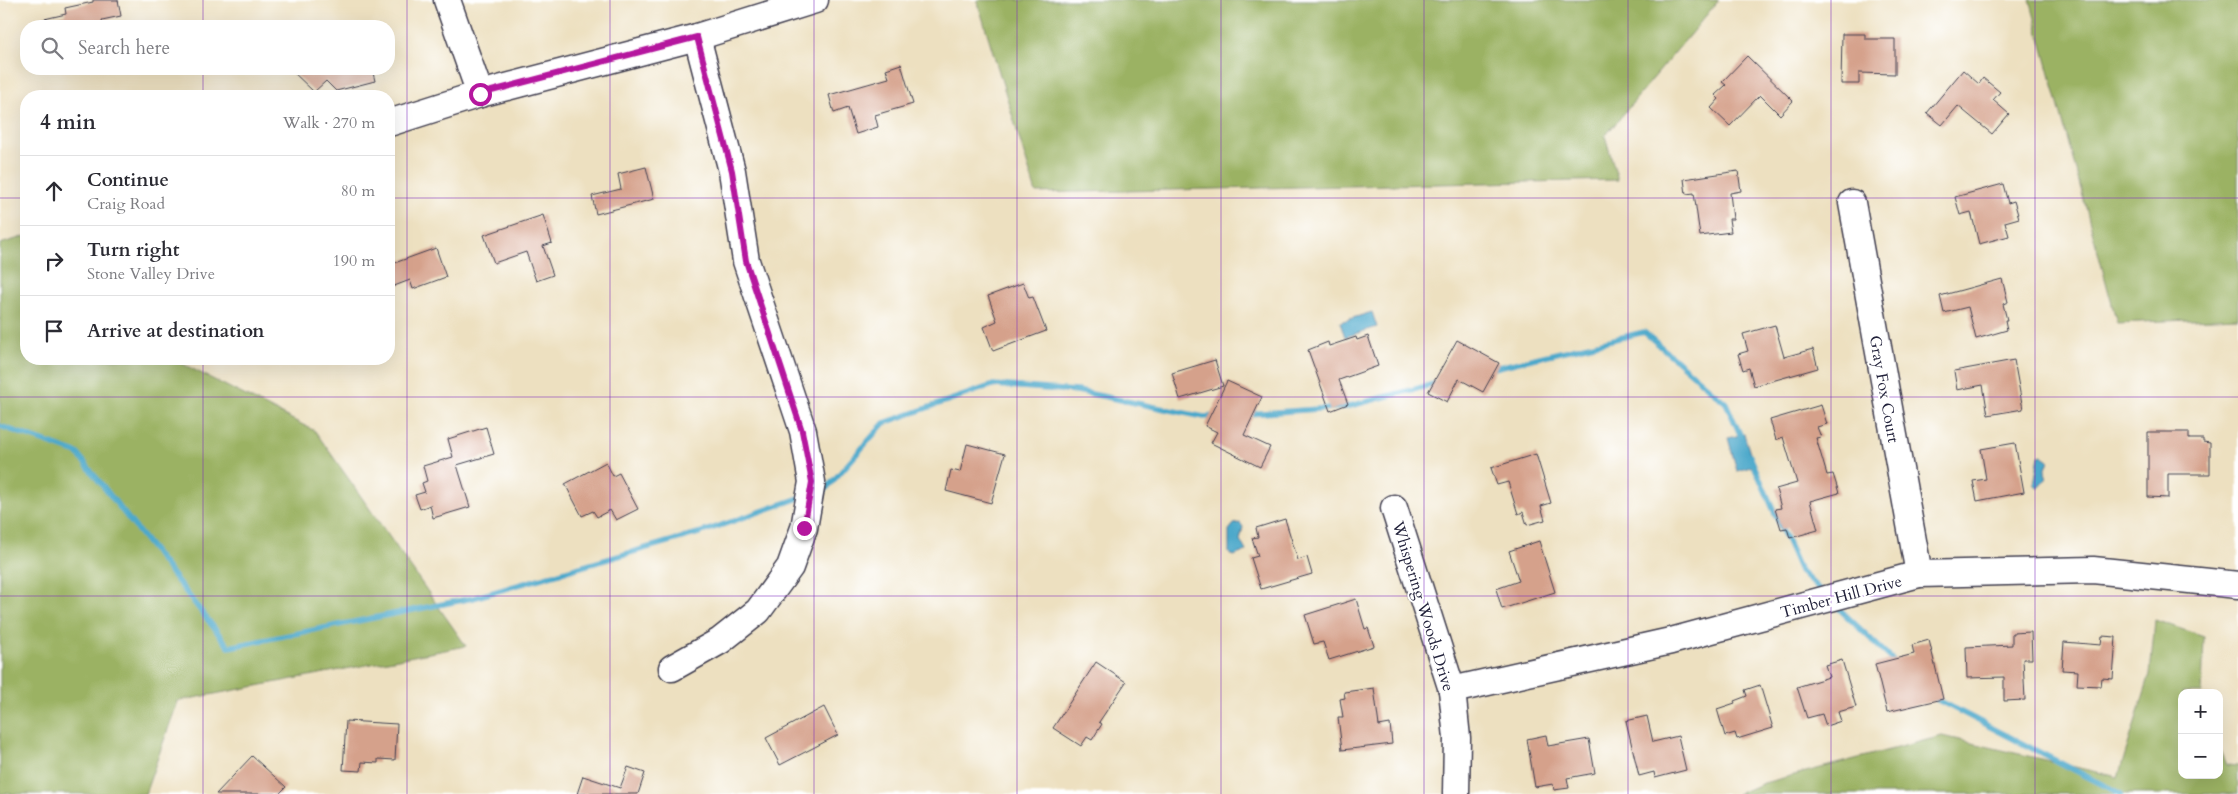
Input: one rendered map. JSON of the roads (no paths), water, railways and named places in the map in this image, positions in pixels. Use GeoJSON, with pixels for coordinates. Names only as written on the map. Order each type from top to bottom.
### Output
{"type":"FeatureCollection","features":[{"type":"Feature","properties":{"kind":"street"},"geometry":{"type":"LineString","coordinates":[[447,0],[480,94]]}},
{"type":"Feature","properties":{"kind":"street"},"geometry":{"type":"LineString","coordinates":[[395,121],[480,94],[697,37],[815,0]]}},
{"type":"Feature","properties":{"kind":"street"},"geometry":{"type":"LineString","coordinates":[[672,668],[720,641],[758,611],[790,567],[804,528],[812,482],[802,431],[746,261],[732,171],[697,37]]}},
{"type":"Feature","properties":{"kind":"street","name":"Gray Fox Court"},"geometry":{"type":"LineString","coordinates":[[1852,203],[1919,574]]}},
{"type":"Feature","properties":{"kind":"street","name":"Whispering Woods Drive"},"geometry":{"type":"LineString","coordinates":[[1394,508],[1452,690],[1457,738],[1456,794]]}},
{"type":"Feature","properties":{"kind":"street","name":"Timber Hill Drive"},"geometry":{"type":"LineString","coordinates":[[1452,690],[1679,639],[1919,574],[2093,570],[2238,585]]}},
{"type":"Feature","properties":{"kind":"water"},"geometry":{"type":"Polygon","coordinates":[[[1372,312],[1377,327],[1345,337],[1340,322],[1372,312]]]}},
{"type":"Feature","properties":{"kind":"water"},"geometry":{"type":"Polygon","coordinates":[[[1744,434],[1754,466],[1737,471],[1728,438],[1744,434]]]}},
{"type":"Feature","properties":{"kind":"water"},"geometry":{"type":"Polygon","coordinates":[[[2042,455],[2049,460],[2045,472],[2047,478],[2038,488],[2034,484],[2039,456],[2042,455]]]}},
{"type":"Feature","properties":{"kind":"water"},"geometry":{"type":"Polygon","coordinates":[[[1240,523],[1243,527],[1240,540],[1246,551],[1234,556],[1229,553],[1229,530],[1234,524],[1240,523]]]}},
{"type":"Feature","properties":{"kind":"waterway"},"geometry":{"type":"LineString","coordinates":[[1490,369],[1644,332],[1726,403],[1743,441]]}},
{"type":"Feature","properties":{"kind":"waterway"},"geometry":{"type":"LineString","coordinates":[[1248,414],[1346,407],[1438,383]]}},
{"type":"Feature","properties":{"kind":"waterway"},"geometry":{"type":"LineString","coordinates":[[818,492],[825,490],[884,423],[993,385],[1077,391],[1204,417],[1217,416]]}},
{"type":"Feature","properties":{"kind":"waterway"},"geometry":{"type":"LineString","coordinates":[[0,426],[77,453],[229,647],[473,598],[702,532],[802,497]]}},
{"type":"Feature","properties":{"kind":"waterway"},"geometry":{"type":"LineString","coordinates":[[1750,456],[1800,571],[1822,592]]}},
{"type":"Feature","properties":{"kind":"waterway"},"geometry":{"type":"LineString","coordinates":[[1834,604],[1898,665]]}},
{"type":"Feature","properties":{"kind":"waterway"},"geometry":{"type":"LineString","coordinates":[[1932,697],[2121,794]]}}]}
